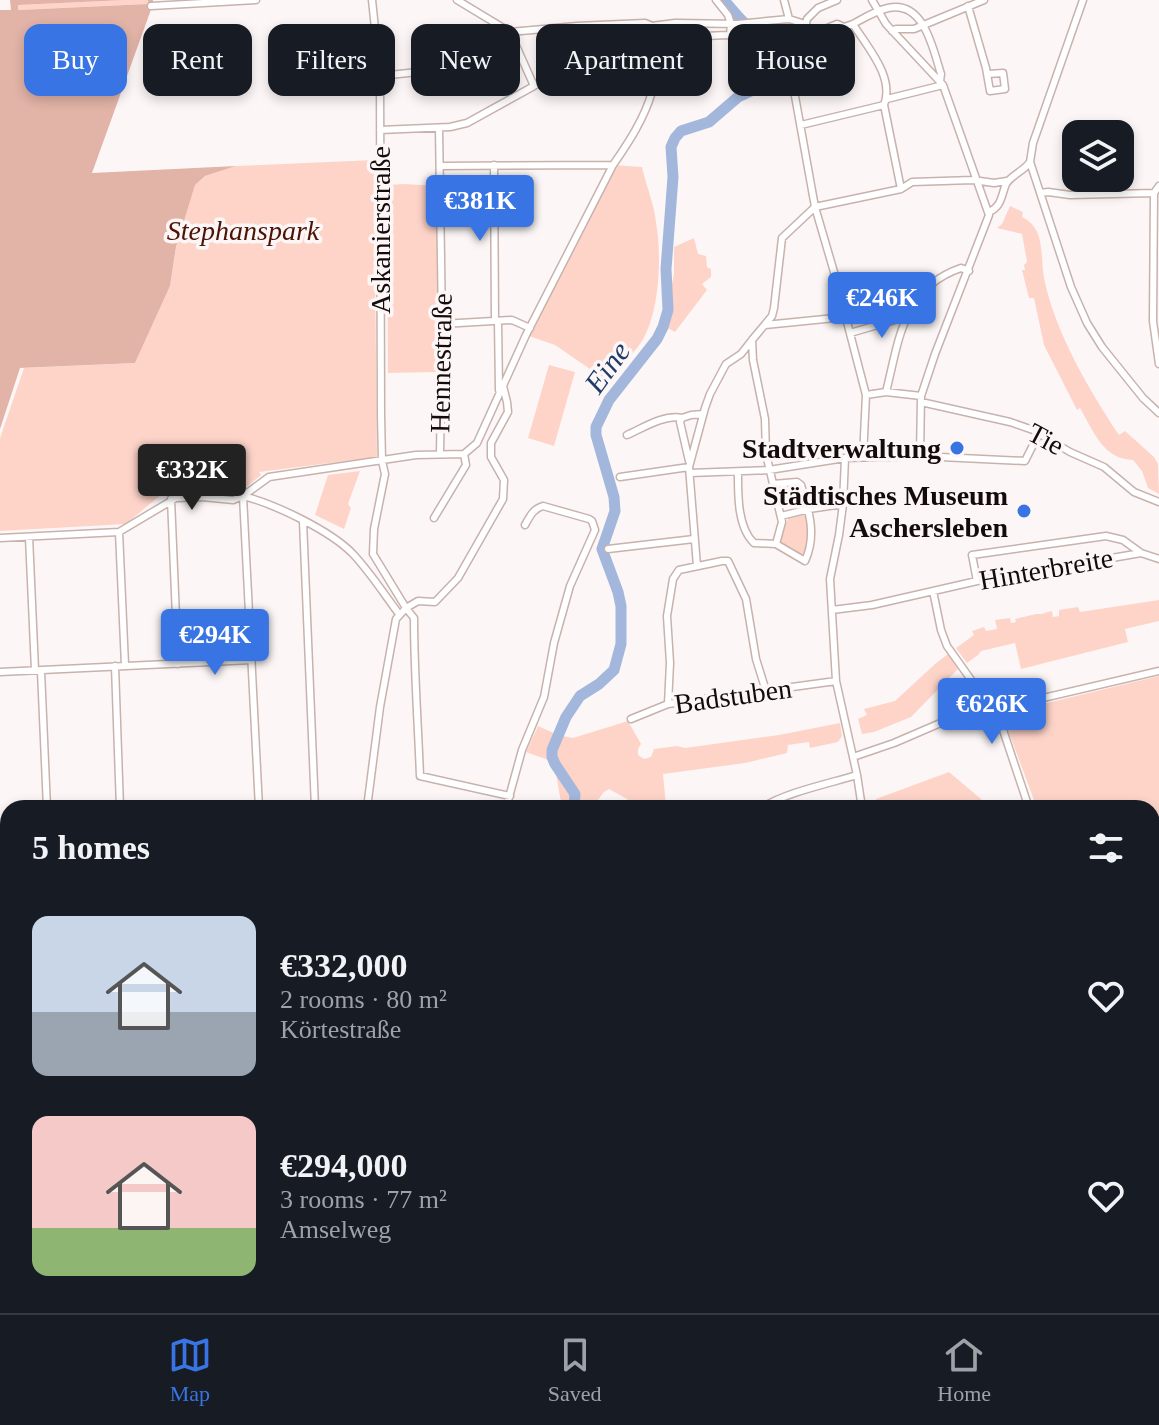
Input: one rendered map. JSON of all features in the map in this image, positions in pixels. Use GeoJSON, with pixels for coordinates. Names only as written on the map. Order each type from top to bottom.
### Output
{"type":"FeatureCollection","features":[{"type":"Feature","properties":{"kind":"street"},"geometry":{"type":"LineString","coordinates":[[151,6],[256,0]]}},
{"type":"Feature","properties":{"kind":"street","name":"Askanierstraße"},"geometry":{"type":"LineString","coordinates":[[372,0],[375,24]]}},
{"type":"Feature","properties":{"kind":"street"},"geometry":{"type":"LineString","coordinates":[[459,0],[497,24]]}},
{"type":"Feature","properties":{"kind":"street"},"geometry":{"type":"LineString","coordinates":[[716,0],[734,24],[789,19],[805,24],[818,8],[837,0]]}},
{"type":"Feature","properties":{"kind":"street"},"geometry":{"type":"LineString","coordinates":[[784,0],[789,19]]}},
{"type":"Feature","properties":{"kind":"street"},"geometry":{"type":"LineString","coordinates":[[872,0],[892,31],[941,83]]}},
{"type":"Feature","properties":{"kind":"street"},"geometry":{"type":"LineString","coordinates":[[892,31],[914,29],[984,0]]}},
{"type":"Feature","properties":{"kind":"street"},"geometry":{"type":"LineString","coordinates":[[1083,0],[1033,143],[1030,162],[1071,287],[1092,333],[1159,413]]}},
{"type":"Feature","properties":{"kind":"street"},"geometry":{"type":"LineString","coordinates":[[968,6],[988,74]]}},
{"type":"Feature","properties":{"kind":"street"},"geometry":{"type":"LineString","coordinates":[[853,24],[889,7],[910,10],[922,24],[989,212],[921,399],[920,456]]}},
{"type":"Feature","properties":{"kind":"street"},"geometry":{"type":"LineString","coordinates":[[622,24],[647,24]]}},
{"type":"Feature","properties":{"kind":"street"},"geometry":{"type":"LineString","coordinates":[[855,27],[885,81],[901,189]]}},
{"type":"Feature","properties":{"kind":"street"},"geometry":{"type":"LineString","coordinates":[[380,130],[439,128],[467,123],[534,86],[520,54]]}},
{"type":"Feature","properties":{"kind":"street"},"geometry":{"type":"LineString","coordinates":[[801,125],[941,83]]}},
{"type":"Feature","properties":{"kind":"street","name":"Askanierstraße"},"geometry":{"type":"LineString","coordinates":[[380,96],[382,461],[385,474],[374,529],[373,554],[414,618],[420,776],[510,796]]}},
{"type":"Feature","properties":{"kind":"street"},"geometry":{"type":"LineString","coordinates":[[0,538],[119,532],[171,499],[233,500],[269,477],[440,454],[464,454],[477,443],[530,328],[651,96]]}},
{"type":"Feature","properties":{"kind":"street"},"geometry":{"type":"LineString","coordinates":[[795,96],[815,207],[866,395],[863,457]]}},
{"type":"Feature","properties":{"kind":"street","name":"Hennestraße"},"geometry":{"type":"LineString","coordinates":[[439,128],[440,454]]}},
{"type":"Feature","properties":{"kind":"street"},"geometry":{"type":"LineString","coordinates":[[690,468],[704,411],[726,364],[741,354],[772,316],[782,238],[815,207],[901,189],[912,182],[1007,181],[1030,162]]}},
{"type":"Feature","properties":{"kind":"street"},"geometry":{"type":"LineString","coordinates":[[368,800],[396,619],[418,601],[435,602],[458,578],[503,499],[504,480],[491,457],[491,443],[508,412],[501,389],[497,321],[494,165]]}},
{"type":"Feature","properties":{"kind":"street"},"geometry":{"type":"LineString","coordinates":[[440,166],[613,165]]}},
{"type":"Feature","properties":{"kind":"street"},"geometry":{"type":"LineString","coordinates":[[1020,173],[1034,177]]}},
{"type":"Feature","properties":{"kind":"street"},"geometry":{"type":"LineString","coordinates":[[989,212],[998,206],[1007,181]]}},
{"type":"Feature","properties":{"kind":"street"},"geometry":{"type":"LineString","coordinates":[[1040,193],[1070,195],[1156,190],[1153,321],[1159,364]]}},
{"type":"Feature","properties":{"kind":"street"},"geometry":{"type":"LineString","coordinates":[[886,392],[905,317],[915,302],[926,289],[957,269],[969,271]]}},
{"type":"Feature","properties":{"kind":"street"},"geometry":{"type":"LineString","coordinates":[[765,325],[845,317]]}},
{"type":"Feature","properties":{"kind":"street"},"geometry":{"type":"LineString","coordinates":[[850,333],[905,317]]}},
{"type":"Feature","properties":{"kind":"street"},"geometry":{"type":"LineString","coordinates":[[442,324],[512,320],[530,328]]}},
{"type":"Feature","properties":{"kind":"street"},"geometry":{"type":"LineString","coordinates":[[752,340],[765,419],[766,454],[782,522],[776,544]]}},
{"type":"Feature","properties":{"kind":"street","name":"Tie"},"geometry":{"type":"LineString","coordinates":[[866,395],[886,392],[1010,422],[1039,433],[1070,452],[1104,467],[1134,492],[1159,502]]}},
{"type":"Feature","properties":{"kind":"street"},"geometry":{"type":"LineString","coordinates":[[1150,405],[1159,403]]}},
{"type":"Feature","properties":{"kind":"street"},"geometry":{"type":"LineString","coordinates":[[627,435],[669,417],[682,418],[704,411]]}},
{"type":"Feature","properties":{"kind":"street"},"geometry":{"type":"LineString","coordinates":[[682,418],[680,422],[690,468],[697,566]]}},
{"type":"Feature","properties":{"kind":"street"},"geometry":{"type":"LineString","coordinates":[[620,477],[690,468],[738,472],[769,470],[863,457],[920,456],[1025,461],[1039,433]]}},
{"type":"Feature","properties":{"kind":"street"},"geometry":{"type":"LineString","coordinates":[[434,518],[466,465],[464,454]]}},
{"type":"Feature","properties":{"kind":"street"},"geometry":{"type":"LineString","coordinates":[[845,458],[839,535],[830,573],[836,681],[861,800]]}},
{"type":"Feature","properties":{"kind":"street"},"geometry":{"type":"LineString","coordinates":[[738,472],[742,520],[749,539],[754,543],[776,544],[805,561],[812,542],[812,527],[800,483],[773,484]]}},
{"type":"Feature","properties":{"kind":"street"},"geometry":{"type":"LineString","coordinates":[[243,496],[303,521],[352,553],[399,614]]}},
{"type":"Feature","properties":{"kind":"street"},"geometry":{"type":"LineString","coordinates":[[243,496],[259,800]]}},
{"type":"Feature","properties":{"kind":"street"},"geometry":{"type":"LineString","coordinates":[[171,499],[178,664]]}},
{"type":"Feature","properties":{"kind":"street"},"geometry":{"type":"LineString","coordinates":[[781,516],[843,504]]}},
{"type":"Feature","properties":{"kind":"street"},"geometry":{"type":"LineString","coordinates":[[509,800],[522,750],[539,712],[570,586],[595,530],[592,521],[543,506],[537,508],[525,525]]}},
{"type":"Feature","properties":{"kind":"street"},"geometry":{"type":"LineString","coordinates":[[303,521],[315,800]]}},
{"type":"Feature","properties":{"kind":"street"},"geometry":{"type":"LineString","coordinates":[[119,532],[125,665]]}},
{"type":"Feature","properties":{"kind":"street"},"geometry":{"type":"LineString","coordinates":[[977,581],[972,555],[1106,536],[1123,540],[1141,553]]}},
{"type":"Feature","properties":{"kind":"street"},"geometry":{"type":"LineString","coordinates":[[29,537],[46,800]]}},
{"type":"Feature","properties":{"kind":"street"},"geometry":{"type":"LineString","coordinates":[[608,549],[694,539]]}},
{"type":"Feature","properties":{"kind":"street","name":"Hinterbreite"},"geometry":{"type":"LineString","coordinates":[[832,610],[1141,553],[1159,559]]}},
{"type":"Feature","properties":{"kind":"street"},"geometry":{"type":"LineString","coordinates":[[668,704],[671,670],[667,616],[674,575],[679,570],[728,561],[746,599],[756,659],[766,691]]}},
{"type":"Feature","properties":{"kind":"street"},"geometry":{"type":"LineString","coordinates":[[933,591],[947,646],[987,703],[996,709],[1026,800]]}},
{"type":"Feature","properties":{"kind":"street"},"geometry":{"type":"LineString","coordinates":[[0,672],[252,660]]}},
{"type":"Feature","properties":{"kind":"street"},"geometry":{"type":"LineString","coordinates":[[115,666],[120,800]]}},
{"type":"Feature","properties":{"kind":"street"},"geometry":{"type":"LineString","coordinates":[[996,709],[1159,671]]}},
{"type":"Feature","properties":{"kind":"street","name":"Badstuben"},"geometry":{"type":"LineString","coordinates":[[631,719],[668,704],[836,681]]}},
{"type":"Feature","properties":{"kind":"street"},"geometry":{"type":"LineString","coordinates":[[853,757],[987,703]]}},
{"type":"Feature","properties":{"kind":"street"},"geometry":{"type":"LineString","coordinates":[[780,800],[857,775]]}},
{"type":"Feature","properties":{"kind":"green space"},"geometry":{"type":"Polygon","coordinates":[[[148,0],[148,4],[17,10],[17,5],[148,0]]]}},
{"type":"Feature","properties":{"kind":"green space","name":"Stephanspark"},"geometry":{"type":"Polygon","coordinates":[[[374,160],[377,457],[259,472],[261,475],[239,493],[170,487],[126,524],[0,531],[0,438],[24,368],[135,363],[170,286],[176,248],[195,185],[205,176],[236,166],[374,160]]]}},
{"type":"Feature","properties":{"kind":"green space"},"geometry":{"type":"Polygon","coordinates":[[[613,165],[642,167],[655,215],[659,268],[647,332],[636,349],[603,378],[555,345],[526,335],[613,165]]]}},
{"type":"Feature","properties":{"kind":"green space"},"geometry":{"type":"Polygon","coordinates":[[[387,185],[437,186],[437,372],[388,373],[387,185]]]}},
{"type":"Feature","properties":{"kind":"green space"},"geometry":{"type":"Polygon","coordinates":[[[1010,206],[1023,212],[1022,217],[1030,222],[1038,235],[1049,298],[1074,360],[1119,435],[1125,431],[1154,457],[1158,464],[1159,494],[1148,488],[1142,471],[1133,460],[1114,455],[1100,443],[1080,408],[1077,410],[1044,345],[1034,298],[1029,298],[1022,270],[1025,270],[1027,262],[1022,234],[997,228],[1010,206]]]}},
{"type":"Feature","properties":{"kind":"green space"},"geometry":{"type":"Polygon","coordinates":[[[694,238],[698,254],[706,256],[711,277],[702,284],[707,290],[675,332],[664,326],[674,274],[674,247],[694,238]]]}},
{"type":"Feature","properties":{"kind":"green space"},"geometry":{"type":"Polygon","coordinates":[[[549,365],[575,372],[554,446],[528,438],[549,365]]]}},
{"type":"Feature","properties":{"kind":"green space"},"geometry":{"type":"Polygon","coordinates":[[[360,471],[348,504],[351,508],[344,529],[315,515],[328,475],[360,471]]]}},
{"type":"Feature","properties":{"kind":"green space"},"geometry":{"type":"Polygon","coordinates":[[[807,512],[810,537],[804,558],[780,544],[789,517],[807,512]]]}},
{"type":"Feature","properties":{"kind":"green space"},"geometry":{"type":"Polygon","coordinates":[[[1159,600],[1159,621],[1125,629],[1128,642],[1021,669],[1015,643],[981,651],[967,663],[956,648],[974,635],[972,631],[984,627],[986,631],[997,629],[995,620],[1010,618],[1011,623],[1016,622],[1015,619],[1052,611],[1053,617],[1059,616],[1059,610],[1078,607],[1080,612],[1159,600]]]}},
{"type":"Feature","properties":{"kind":"green space"},"geometry":{"type":"Polygon","coordinates":[[[948,654],[958,669],[911,717],[862,734],[858,719],[867,715],[864,709],[895,701],[948,654]]]}},
{"type":"Feature","properties":{"kind":"green space"},"geometry":{"type":"Polygon","coordinates":[[[1159,676],[1159,800],[1034,800],[1002,714],[1159,676]]]}},
{"type":"Feature","properties":{"kind":"green space"},"geometry":{"type":"Polygon","coordinates":[[[628,721],[641,744],[638,755],[644,759],[651,757],[654,749],[685,748],[779,735],[840,723],[842,736],[838,742],[810,748],[809,742],[788,745],[787,753],[745,763],[663,774],[666,800],[629,800],[609,789],[598,800],[561,800],[551,761],[526,752],[538,726],[573,738],[628,721]]]}},
{"type":"Feature","properties":{"kind":"green space"},"geometry":{"type":"Polygon","coordinates":[[[949,772],[981,800],[876,800],[949,772]]]}},
{"type":"Feature","properties":{"kind":"shaded area"},"geometry":{"type":"Polygon","coordinates":[[[10,0],[125,0],[18,5],[18,10],[148,4],[148,0],[153,0],[127,76],[127,24],[24,24],[24,96],[120,96],[92,173],[236,166],[205,176],[195,185],[176,247],[170,286],[135,363],[20,368],[0,429],[0,10],[11,10],[10,0]]]}},
{"type":"Feature","properties":{"kind":"waterway","name":"Eine"},"geometry":{"type":"LineString","coordinates":[[575,800],[575,794],[555,764],[552,750],[566,717],[580,696],[614,670],[621,644],[621,606],[602,549],[615,511],[614,497],[596,427],[609,400],[657,339],[668,310],[666,269],[673,177],[671,147],[681,131],[709,122],[738,97],[775,80],[778,70],[779,62],[773,50],[724,0]]}},
{"type":"Feature","properties":{"kind":"place","name":"Stadtverwaltung"},"geometry":{"type":"Point","coordinates":[957,448]}},
{"type":"Feature","properties":{"kind":"place","name":"Städtisches Museum Aschersleben"},"geometry":{"type":"Point","coordinates":[1024,511]}}]}
